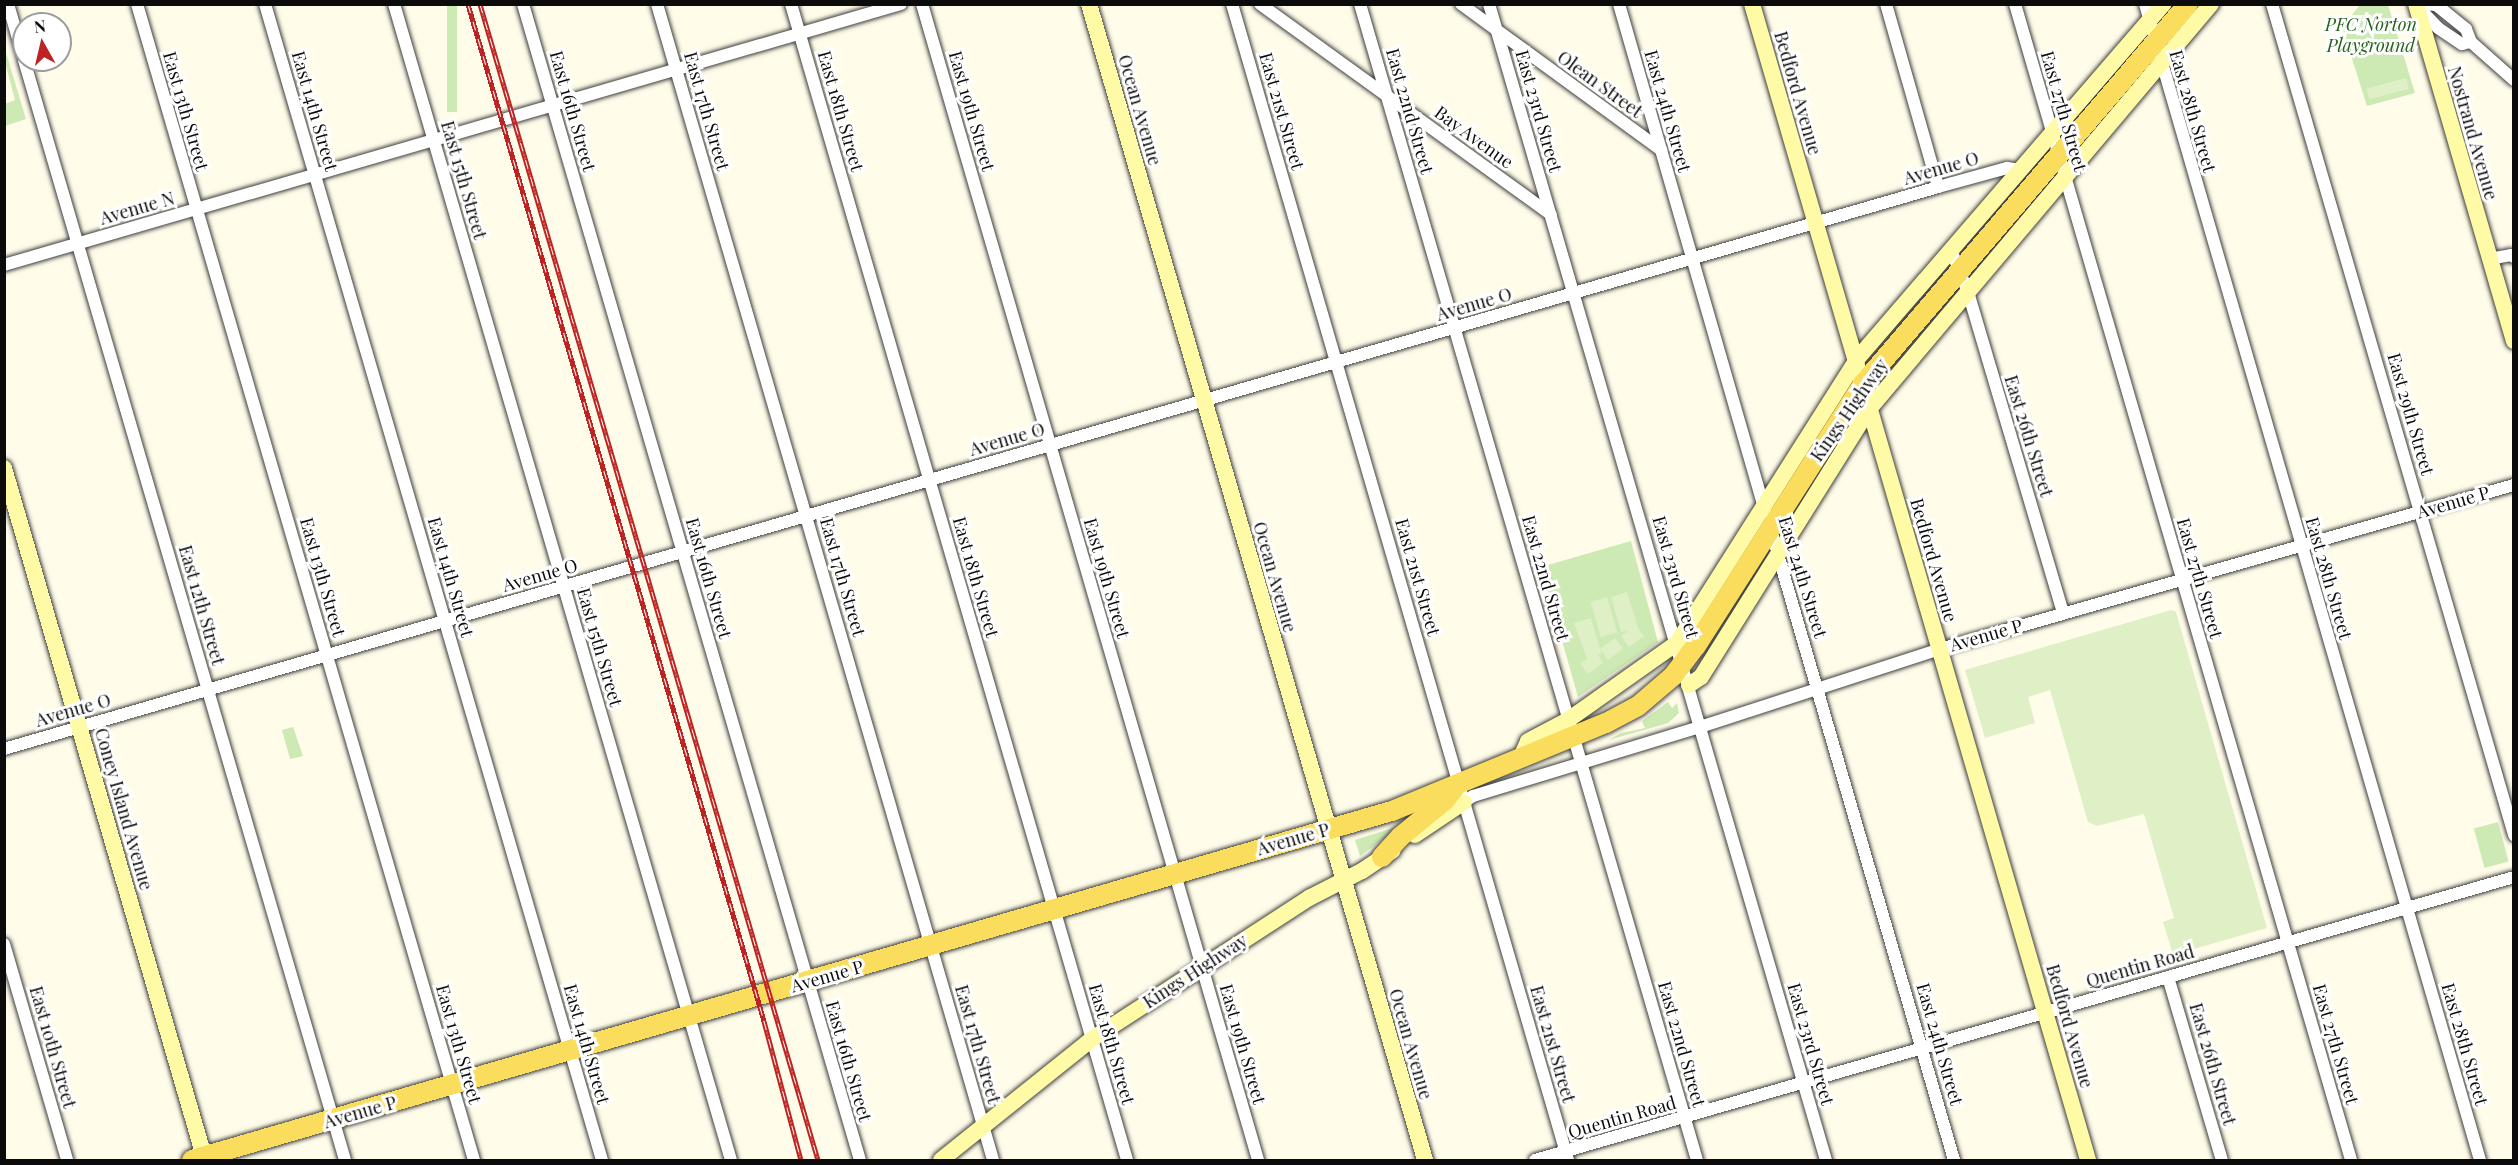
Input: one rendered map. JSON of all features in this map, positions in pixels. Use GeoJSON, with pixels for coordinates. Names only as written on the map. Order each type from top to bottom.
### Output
{"type":"FeatureCollection","features":[{"type":"Feature","properties":{"kind":"main road","name":"Ocean Avenue"},"geometry":{"type":"LineString","coordinates":[[1089,4],[1425,1161]]}},
{"type":"Feature","properties":{"kind":"main road","name":"Bedford Avenue"},"geometry":{"type":"LineString","coordinates":[[1752,4],[1857,359],[2088,1161]]}},
{"type":"Feature","properties":{"kind":"main road","name":"Kings Highway"},"geometry":{"type":"LineString","coordinates":[[1458,782],[1521,757],[1571,728],[1677,643],[1857,359],[2053,133],[2147,13],[2163,4]]}},
{"type":"Feature","properties":{"kind":"main road","name":"Kings Highway"},"geometry":{"type":"LineString","coordinates":[[1571,728],[1638,706],[1673,676],[1863,384],[2188,4]]}},
{"type":"Feature","properties":{"kind":"main road","name":"Kings Highway"},"geometry":{"type":"LineString","coordinates":[[1689,685],[1701,677],[1870,408],[2211,4]]}},
{"type":"Feature","properties":{"kind":"main road","name":"Nostrand Avenue"},"geometry":{"type":"LineString","coordinates":[[2418,4],[2514,340]]}},
{"type":"Feature","properties":{"kind":"main road","name":"Coney Island Avenue"},"geometry":{"type":"LineString","coordinates":[[4,468],[80,727],[200,1159]]}},
{"type":"Feature","properties":{"kind":"main road","name":"Avenue P"},"geometry":{"type":"LineString","coordinates":[[200,1159],[1392,811],[1458,782]]}},
{"type":"Feature","properties":{"kind":"main road"},"geometry":{"type":"LineString","coordinates":[[1382,857],[1400,837],[1445,800],[1458,782]]}},
{"type":"Feature","properties":{"kind":"main road","name":"Kings Highway"},"geometry":{"type":"LineString","coordinates":[[941,1161],[1092,1039],[1323,890],[1382,857],[1464,802]]}},
{"type":"Feature","properties":{"kind":"street","name":"East 13th Street"},"geometry":{"type":"LineString","coordinates":[[136,4],[474,1161]]}},
{"type":"Feature","properties":{"kind":"street","name":"East 14th Street"},"geometry":{"type":"LineString","coordinates":[[265,4],[602,1161]]}},
{"type":"Feature","properties":{"kind":"street","name":"East 15th Street"},"geometry":{"type":"LineString","coordinates":[[394,4],[731,1161]]}},
{"type":"Feature","properties":{"kind":"street","name":"East 16th Street"},"geometry":{"type":"LineString","coordinates":[[524,4],[860,1161]]}},
{"type":"Feature","properties":{"kind":"street","name":"East 17th Street"},"geometry":{"type":"LineString","coordinates":[[657,4],[993,1161]]}},
{"type":"Feature","properties":{"kind":"street","name":"East 18th Street"},"geometry":{"type":"LineString","coordinates":[[791,4],[1127,1161]]}},
{"type":"Feature","properties":{"kind":"street","name":"Avenue N"},"geometry":{"type":"LineString","coordinates":[[4,265],[902,4]]}},
{"type":"Feature","properties":{"kind":"street","name":"East 19th Street"},"geometry":{"type":"LineString","coordinates":[[922,4],[1258,1161]]}},
{"type":"Feature","properties":{"kind":"street","name":"East 21st Street"},"geometry":{"type":"LineString","coordinates":[[1232,4],[1567,1156]]}},
{"type":"Feature","properties":{"kind":"street","name":"Bay Avenue"},"geometry":{"type":"LineString","coordinates":[[1260,4],[1551,215]]}},
{"type":"Feature","properties":{"kind":"street","name":"East 22nd Street"},"geometry":{"type":"LineString","coordinates":[[1360,4],[1697,1161]]}},
{"type":"Feature","properties":{"kind":"street","name":"Olean Street"},"geometry":{"type":"LineString","coordinates":[[1461,4],[1661,150]]}},
{"type":"Feature","properties":{"kind":"street","name":"East 23rd Street"},"geometry":{"type":"LineString","coordinates":[[1489,4],[1683,663],[1826,1161]]}},
{"type":"Feature","properties":{"kind":"street","name":"East 24th Street"},"geometry":{"type":"LineString","coordinates":[[1619,4],[1954,1161]]}},
{"type":"Feature","properties":{"kind":"street"},"geometry":{"type":"LineString","coordinates":[[1886,4],[1938,187]]}},
{"type":"Feature","properties":{"kind":"street","name":"East 27th Street"},"geometry":{"type":"LineString","coordinates":[[2015,4],[2351,1161]]}},
{"type":"Feature","properties":{"kind":"street","name":"East 29th Street"},"geometry":{"type":"LineString","coordinates":[[2272,4],[2514,835]]}},
{"type":"Feature","properties":{"kind":"street"},"geometry":{"type":"LineString","coordinates":[[2418,4],[2438,28],[2462,44],[2471,42],[2514,80]]}},
{"type":"Feature","properties":{"kind":"street","name":"East 28th Street"},"geometry":{"type":"LineString","coordinates":[[2147,13],[2480,1161]]}},
{"type":"Feature","properties":{"kind":"street","name":"East 12th Street"},"geometry":{"type":"LineString","coordinates":[[28,72],[345,1161]]}},
{"type":"Feature","properties":{"kind":"street","name":"Avenue O"},"geometry":{"type":"LineString","coordinates":[[4,749],[1938,187],[2007,168],[2020,170]]}},
{"type":"Feature","properties":{"kind":"street","name":"East 26th Street"},"geometry":{"type":"LineString","coordinates":[[1951,250],[1968,292],[2063,613]]}},
{"type":"Feature","properties":{"kind":"street"},"geometry":{"type":"LineString","coordinates":[[2489,259],[2514,257]]}},
{"type":"Feature","properties":{"kind":"street","name":"Avenue P"},"geometry":{"type":"LineString","coordinates":[[1464,802],[1473,796],[1700,727],[1940,648],[2514,485]]}},
{"type":"Feature","properties":{"kind":"street","name":"Quentin Road"},"geometry":{"type":"LineString","coordinates":[[1535,1161],[1567,1156],[1685,1117],[2514,877]]}},
{"type":"Feature","properties":{"kind":"street","name":"East 10th Street"},"geometry":{"type":"LineString","coordinates":[[4,944],[67,1161]]}},
{"type":"Feature","properties":{"kind":"street","name":"East 26th Street"},"geometry":{"type":"LineString","coordinates":[[2169,977],[2222,1161]]}},
{"type":"Feature","properties":{"kind":"green space"},"geometry":{"type":"Polygon","coordinates":[[[447,5],[457,5],[457,112],[447,112],[447,5]]]}},
{"type":"Feature","properties":{"kind":"green space","name":"PFC Norton Playground"},"geometry":{"type":"Polygon","coordinates":[[[2360,5],[2388,5],[2415,93],[2367,106],[2342,27],[2360,5]]]}},
{"type":"Feature","properties":{"kind":"green space"},"geometry":{"type":"Polygon","coordinates":[[[4,46],[26,119],[5,126],[5,104],[15,100],[5,62],[4,46]]]}},
{"type":"Feature","properties":{"kind":"green space"},"geometry":{"type":"Polygon","coordinates":[[[2406,78],[2409,89],[2369,99],[2366,89],[2406,78]]]}},
{"type":"Feature","properties":{"kind":"green space"},"geometry":{"type":"Polygon","coordinates":[[[1631,541],[1658,642],[1578,697],[1541,567],[1631,541]]]}},
{"type":"Feature","properties":{"kind":"green space"},"geometry":{"type":"Polygon","coordinates":[[[1627,592],[1638,628],[1644,636],[1629,647],[1621,636],[1628,631],[1621,632],[1611,597],[1627,592]]]}},
{"type":"Feature","properties":{"kind":"green space"},"geometry":{"type":"Polygon","coordinates":[[[1607,597],[1617,633],[1601,637],[1591,602],[1607,597]]]}},
{"type":"Feature","properties":{"kind":"green space"},"geometry":{"type":"Polygon","coordinates":[[[2171,610],[2176,612],[2267,928],[2173,955],[2163,922],[2174,918],[2144,814],[2097,826],[2088,822],[2050,690],[2028,697],[2035,723],[1985,738],[1965,670],[2171,610]]]}},
{"type":"Feature","properties":{"kind":"green space"},"geometry":{"type":"Polygon","coordinates":[[[1591,618],[1600,649],[1615,638],[1623,649],[1608,660],[1601,650],[1601,654],[1598,655],[1603,663],[1588,674],[1580,663],[1587,659],[1574,623],[1591,618]]]}},
{"type":"Feature","properties":{"kind":"green space"},"geometry":{"type":"Polygon","coordinates":[[[1668,702],[1672,708],[1677,703],[1679,713],[1668,723],[1609,740],[1621,733],[1645,728],[1642,721],[1668,702]]]}},
{"type":"Feature","properties":{"kind":"green space"},"geometry":{"type":"Polygon","coordinates":[[[293,727],[303,756],[290,759],[282,730],[293,727]]]}},
{"type":"Feature","properties":{"kind":"green space"},"geometry":{"type":"Polygon","coordinates":[[[2498,822],[2509,862],[2484,868],[2474,828],[2498,822]]]}},
{"type":"Feature","properties":{"kind":"green space"},"geometry":{"type":"Polygon","coordinates":[[[1393,828],[1394,831],[1360,856],[1355,840],[1393,828]]]}},
{"type":"Feature","properties":{"kind":"railway"},"geometry":{"type":"LineString","coordinates":[[468,4],[764,1021],[801,1160]]}},
{"type":"Feature","properties":{"kind":"railway"},"geometry":{"type":"LineString","coordinates":[[480,4],[818,1160]]}}]}
